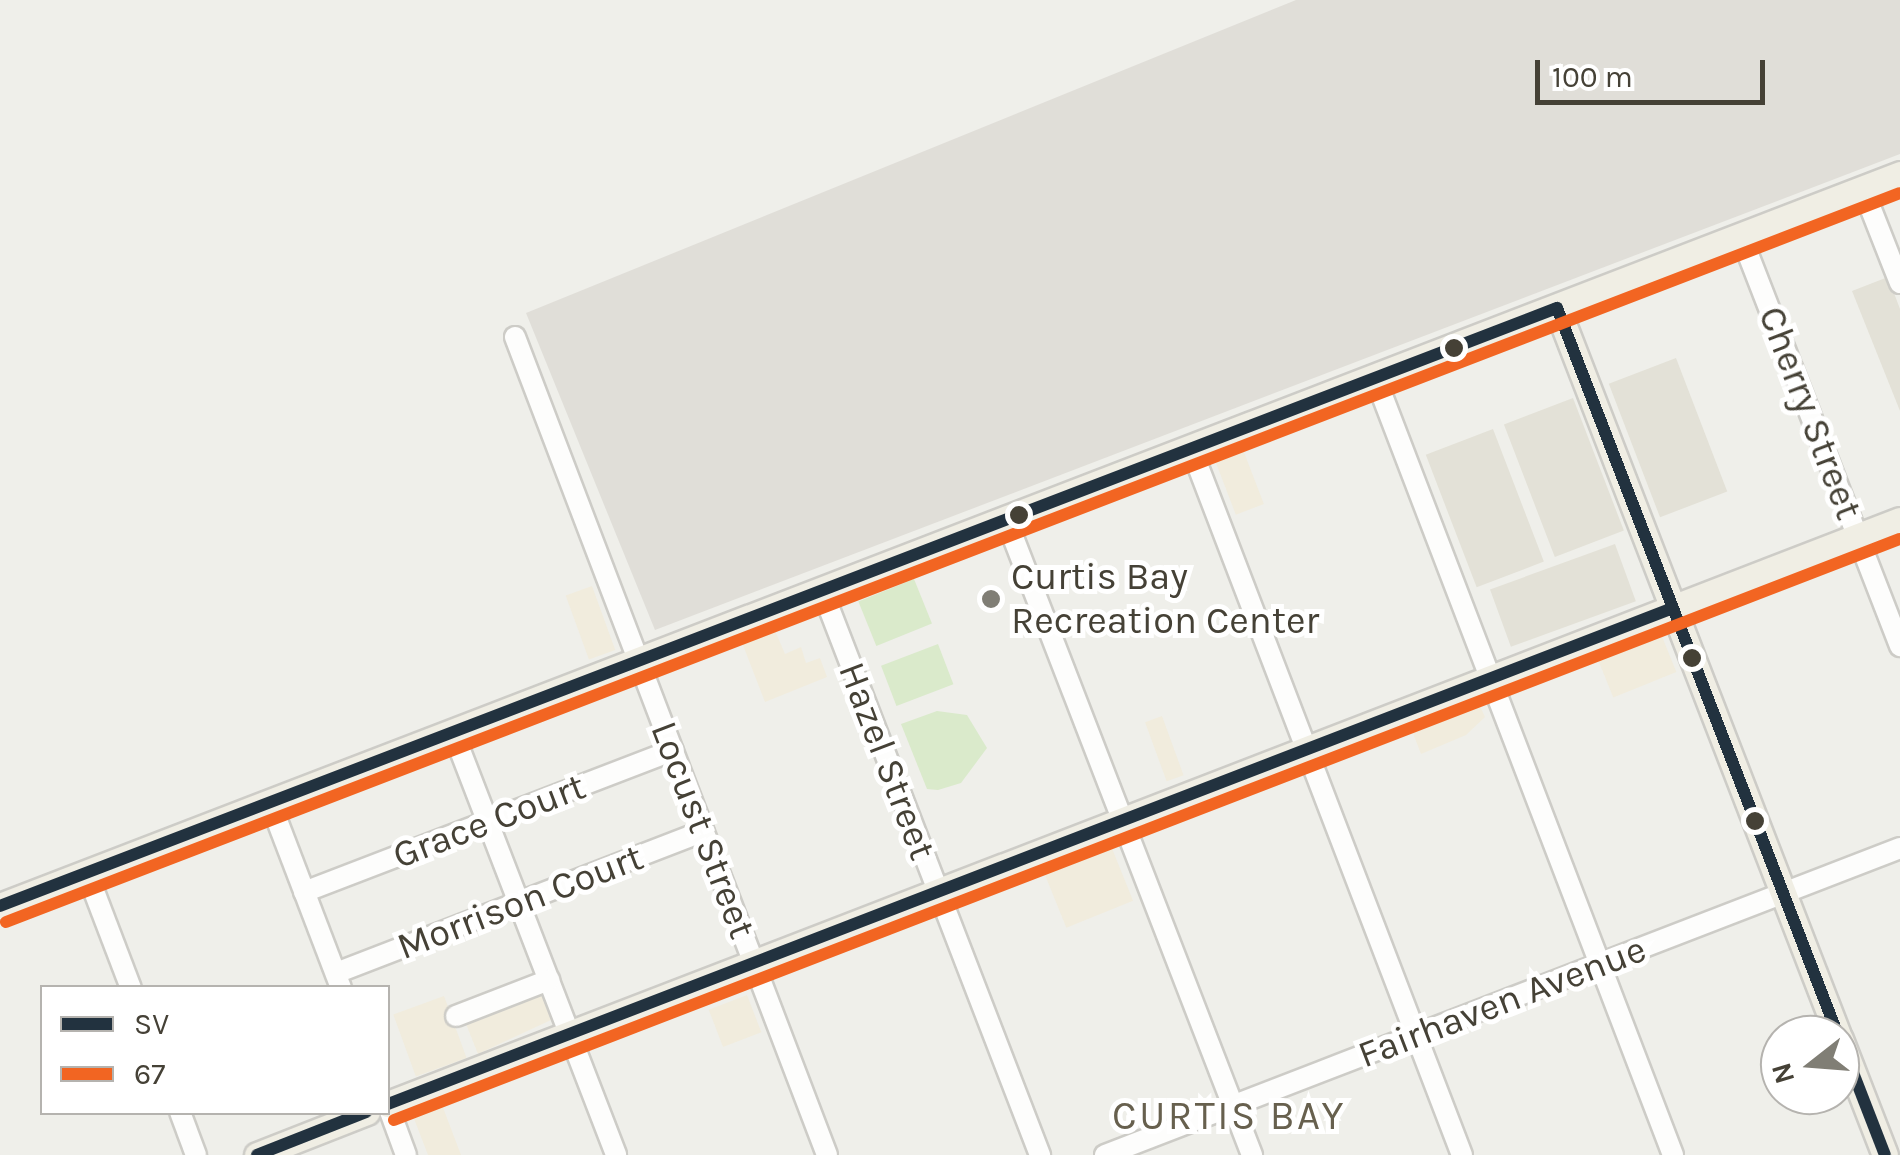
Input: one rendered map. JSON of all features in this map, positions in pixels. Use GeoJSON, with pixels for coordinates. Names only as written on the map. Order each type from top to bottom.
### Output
{"type":"FeatureCollection","features":[{"type":"Feature","properties":{"kind":"main road"},"geometry":{"type":"LineString","coordinates":[[0,906],[1900,174]]}},
{"type":"Feature","properties":{"kind":"main road"},"geometry":{"type":"LineString","coordinates":[[1557,308],[1831,1015]]}},
{"type":"Feature","properties":{"kind":"main road"},"geometry":{"type":"LineString","coordinates":[[390,1104],[1900,520]]}},
{"type":"Feature","properties":{"kind":"main road"},"geometry":{"type":"LineString","coordinates":[[1860,1091],[1885,1155]]}},
{"type":"Feature","properties":{"kind":"main road"},"geometry":{"type":"LineString","coordinates":[[257,1155],[358,1115]]}},
{"type":"Feature","properties":{"kind":"street"},"geometry":{"type":"LineString","coordinates":[[1863,189],[1900,283]]}},
{"type":"Feature","properties":{"kind":"street","name":"Cherry Street"},"geometry":{"type":"LineString","coordinates":[[1742,236],[1900,646]]}},
{"type":"Feature","properties":{"kind":"street","name":"Locust Street"},"geometry":{"type":"LineString","coordinates":[[514,337],[827,1155]]}},
{"type":"Feature","properties":{"kind":"street"},"geometry":{"type":"LineString","coordinates":[[1375,378],[1673,1155]]}},
{"type":"Feature","properties":{"kind":"street"},"geometry":{"type":"LineString","coordinates":[[1191,448],[1462,1155]]}},
{"type":"Feature","properties":{"kind":"street"},"geometry":{"type":"LineString","coordinates":[[1006,519],[1252,1155]]}},
{"type":"Feature","properties":{"kind":"street","name":"Hazel Street"},"geometry":{"type":"LineString","coordinates":[[822,590],[1040,1155]]}},
{"type":"Feature","properties":{"kind":"street"},"geometry":{"type":"LineString","coordinates":[[453,732],[616,1155]]}},
{"type":"Feature","properties":{"kind":"street","name":"Grace Court"},"geometry":{"type":"LineString","coordinates":[[304,892],[673,750]]}},
{"type":"Feature","properties":{"kind":"street"},"geometry":{"type":"LineString","coordinates":[[270,802],[338,980]]}},
{"type":"Feature","properties":{"kind":"street","name":"Morrison Court"},"geometry":{"type":"LineString","coordinates":[[338,980],[518,902],[704,831]]}},
{"type":"Feature","properties":{"kind":"street","name":"Fairhaven Avenue"},"geometry":{"type":"LineString","coordinates":[[1105,1155],[1900,848]]}},
{"type":"Feature","properties":{"kind":"street"},"geometry":{"type":"LineString","coordinates":[[86,873],[130,985]]}},
{"type":"Feature","properties":{"kind":"street"},"geometry":{"type":"LineString","coordinates":[[456,1016],[549,980]]}},
{"type":"Feature","properties":{"kind":"street"},"geometry":{"type":"LineString","coordinates":[[390,1111],[406,1155]]}},
{"type":"Feature","properties":{"kind":"street"},"geometry":{"type":"LineString","coordinates":[[181,1115],[196,1155]]}},
{"type":"Feature","properties":{"kind":"shaded area"},"geometry":{"type":"Polygon","coordinates":[[[1296,0],[1900,0],[1900,154],[655,630],[526,313],[1296,0]]]}},
{"type":"Feature","properties":{"kind":"shaded area"},"geometry":{"type":"Polygon","coordinates":[[[1888,277],[1900,309],[1900,411],[1852,291],[1888,277]]]}},
{"type":"Feature","properties":{"kind":"shaded area"},"geometry":{"type":"Polygon","coordinates":[[[1676,358],[1727,492],[1660,517],[1609,384],[1676,358]]]}},
{"type":"Feature","properties":{"kind":"shaded area"},"geometry":{"type":"Polygon","coordinates":[[[1573,398],[1624,531],[1555,557],[1504,425],[1573,398]]]}},
{"type":"Feature","properties":{"kind":"shaded area"},"geometry":{"type":"Polygon","coordinates":[[[1493,429],[1544,562],[1477,587],[1426,455],[1493,429]]]}},
{"type":"Feature","properties":{"kind":"shaded area"},"geometry":{"type":"Polygon","coordinates":[[[1242,447],[1264,504],[1236,515],[1214,458],[1242,447]]]}},
{"type":"Feature","properties":{"kind":"shaded area"},"geometry":{"type":"Polygon","coordinates":[[[1615,544],[1636,601],[1511,647],[1490,589],[1615,544]]]}},
{"type":"Feature","properties":{"kind":"shaded area"},"geometry":{"type":"Polygon","coordinates":[[[592,586],[615,650],[589,659],[566,596],[592,586]]]}},
{"type":"Feature","properties":{"kind":"shaded area"},"geometry":{"type":"Polygon","coordinates":[[[774,628],[785,654],[801,647],[806,663],[820,658],[827,677],[765,702],[741,640],[774,628]]]}},
{"type":"Feature","properties":{"kind":"shaded area"},"geometry":{"type":"Polygon","coordinates":[[[1661,634],[1676,672],[1613,697],[1598,659],[1661,634]]]}},
{"type":"Feature","properties":{"kind":"shaded area"},"geometry":{"type":"Polygon","coordinates":[[[1479,704],[1485,717],[1466,735],[1421,754],[1411,728],[1479,704]]]}},
{"type":"Feature","properties":{"kind":"shaded area"},"geometry":{"type":"Polygon","coordinates":[[[1162,716],[1184,775],[1167,781],[1145,722],[1162,716]]]}},
{"type":"Feature","properties":{"kind":"shaded area"},"geometry":{"type":"Polygon","coordinates":[[[1111,846],[1133,901],[1066,928],[1044,873],[1111,846]]]}},
{"type":"Feature","properties":{"kind":"shaded area"},"geometry":{"type":"Polygon","coordinates":[[[540,990],[551,1020],[478,1054],[464,1019],[540,990]]]}},
{"type":"Feature","properties":{"kind":"shaded area"},"geometry":{"type":"Polygon","coordinates":[[[747,995],[761,1032],[723,1047],[709,1010],[747,995]]]}},
{"type":"Feature","properties":{"kind":"shaded area"},"geometry":{"type":"Polygon","coordinates":[[[444,996],[467,1058],[416,1076],[393,1014],[444,996]]]}},
{"type":"Feature","properties":{"kind":"shaded area"},"geometry":{"type":"Polygon","coordinates":[[[442,1105],[461,1155],[428,1155],[413,1116],[442,1105]]]}},
{"type":"Feature","properties":{"kind":"green space"},"geometry":{"type":"Polygon","coordinates":[[[914,579],[932,624],[876,646],[858,601],[914,579]]]}},
{"type":"Feature","properties":{"kind":"green space"},"geometry":{"type":"Polygon","coordinates":[[[938,644],[953,684],[896,706],[881,666],[938,644]]]}},
{"type":"Feature","properties":{"kind":"green space"},"geometry":{"type":"Polygon","coordinates":[[[937,711],[967,715],[987,748],[961,783],[938,790],[927,789],[901,724],[937,711]]]}},
{"type":"Feature","properties":{"kind":"transit line","name":"67"},"geometry":{"type":"LineString","coordinates":[[6,922],[1900,193]]}},
{"type":"Feature","properties":{"kind":"transit line","name":"SV"},"geometry":{"type":"LineString","coordinates":[[1557,308],[1830,1015]]}},
{"type":"Feature","properties":{"kind":"transit line","name":"SV"},"geometry":{"type":"LineString","coordinates":[[0,906],[1557,308]]}},
{"type":"Feature","properties":{"kind":"transit line","name":"67"},"geometry":{"type":"LineString","coordinates":[[394,1120],[1900,539]]}},
{"type":"Feature","properties":{"kind":"transit line","name":"SV"},"geometry":{"type":"LineString","coordinates":[[390,1103],[1673,608]]}},
{"type":"Feature","properties":{"kind":"transit line","name":"SV"},"geometry":{"type":"LineString","coordinates":[[1860,1091],[1885,1155]]}},
{"type":"Feature","properties":{"kind":"transit line","name":"SV"},"geometry":{"type":"LineString","coordinates":[[257,1155],[358,1115]]}},
{"type":"Feature","properties":{"kind":"place","name":"Curtis Bay Recreation Center"},"geometry":{"type":"Point","coordinates":[991,599]}},
{"type":"Feature","properties":{"kind":"district","name":"CURTIS BAY"},"geometry":{"type":"Point","coordinates":[1229,1116]}}]}
